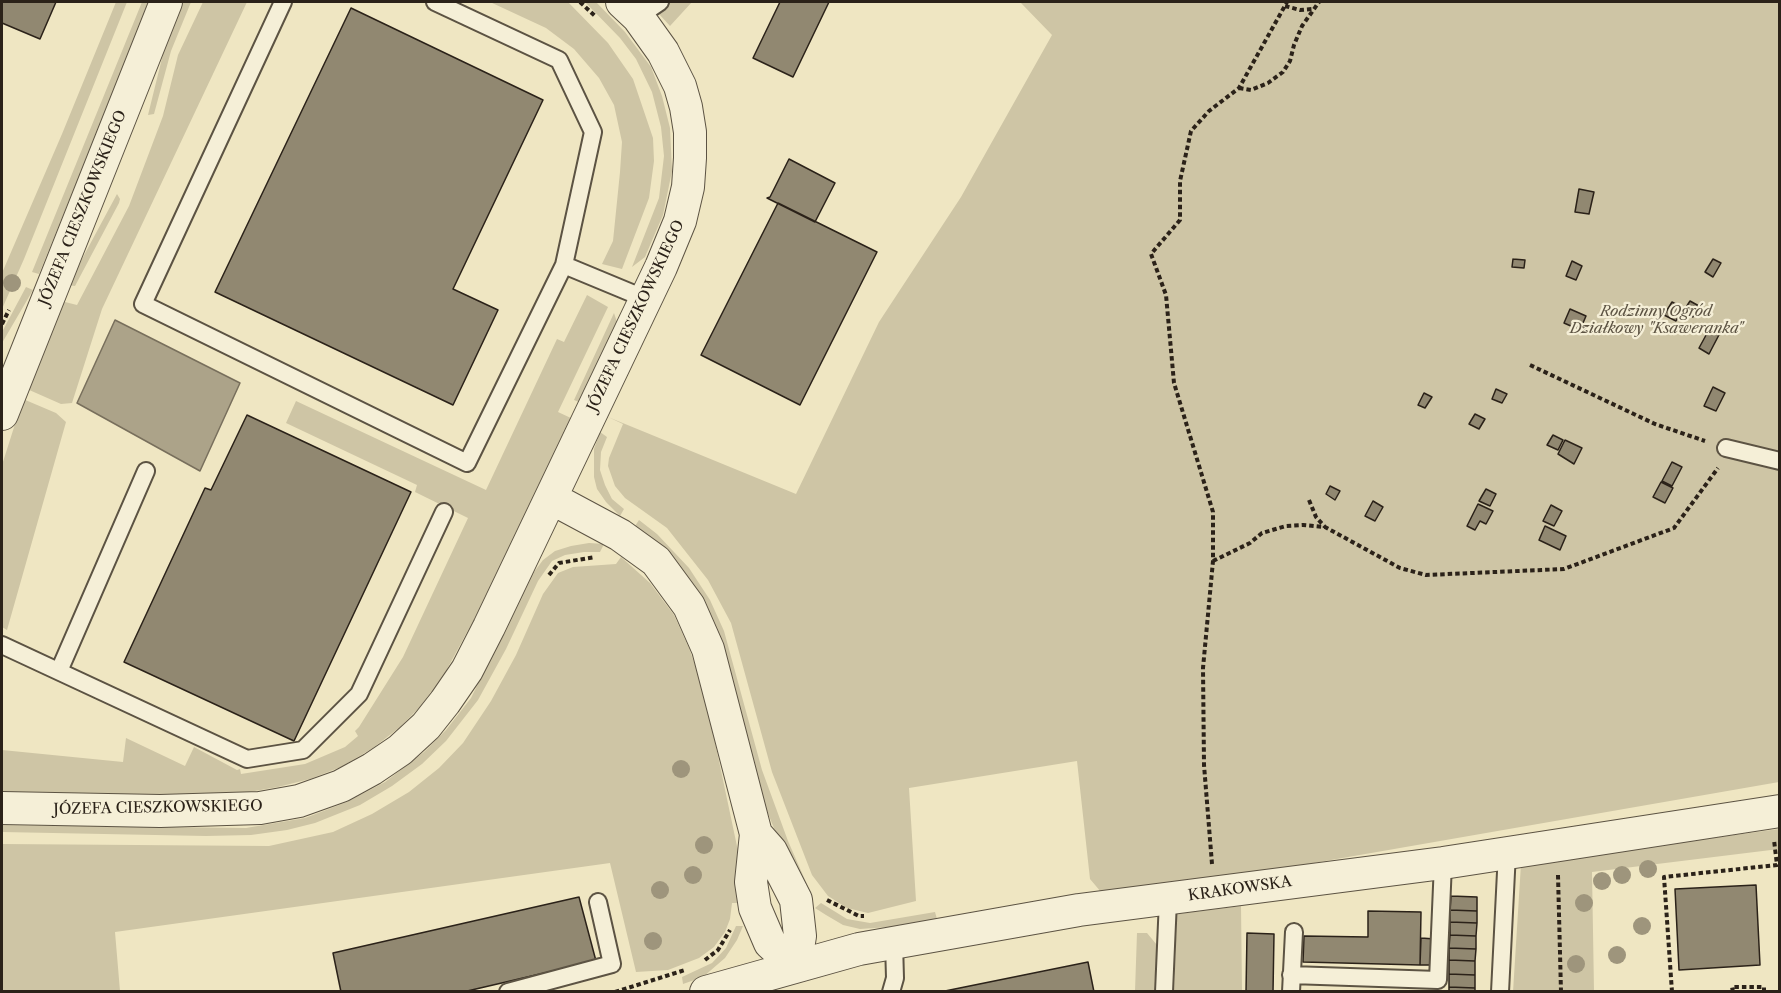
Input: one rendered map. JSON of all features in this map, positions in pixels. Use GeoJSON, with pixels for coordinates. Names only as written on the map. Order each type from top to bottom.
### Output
{"type":"FeatureCollection","features":[{"type":"Feature","properties":{"kind":"street","name":"JÓZEFA CIESZKOWSKIEGO"},"geometry":{"type":"LineString","coordinates":[[2,414],[166,2]]}},
{"type":"Feature","properties":{"kind":"street","name":"JÓZEFA CIESZKOWSKIEGO"},"geometry":{"type":"LineString","coordinates":[[2,808],[148,811],[260,808],[299,801],[341,786],[372,769],[400,750],[426,726],[462,678],[489,627],[646,299],[680,221],[688,187],[690,132],[686,107],[671,66],[654,38],[629,9]]}},
{"type":"Feature","properties":{"kind":"street"},"geometry":{"type":"LineString","coordinates":[[551,498],[620,535],[656,561],[689,606],[708,649],[756,834],[751,882],[755,908],[770,943],[795,966]]}},
{"type":"Feature","properties":{"kind":"street","name":"KRAKOWSKA"},"geometry":{"type":"LineString","coordinates":[[699,974],[795,966],[859,949],[1079,910],[1443,863],[1779,811]]}},
{"type":"Feature","properties":{"kind":"lane"},"geometry":{"type":"LineString","coordinates":[[283,2],[143,304],[467,463],[564,265],[593,132],[559,60],[435,2]]}},
{"type":"Feature","properties":{"kind":"lane"},"geometry":{"type":"LineString","coordinates":[[564,265],[646,299]]}},
{"type":"Feature","properties":{"kind":"lane"},"geometry":{"type":"LineString","coordinates":[[1728,449],[1779,461]]}},
{"type":"Feature","properties":{"kind":"lane"},"geometry":{"type":"LineString","coordinates":[[59,671],[146,471]]}},
{"type":"Feature","properties":{"kind":"lane"},"geometry":{"type":"LineString","coordinates":[[2,645],[246,759],[303,750],[359,694],[444,512]]}},
{"type":"Feature","properties":{"kind":"lane"},"geometry":{"type":"LineString","coordinates":[[1500,992],[1507,852]]}},
{"type":"Feature","properties":{"kind":"lane"},"geometry":{"type":"LineString","coordinates":[[1294,932],[1291,983],[1438,980],[1443,863]]}},
{"type":"Feature","properties":{"kind":"lane"},"geometry":{"type":"LineString","coordinates":[[1164,992],[1168,900]]}},
{"type":"Feature","properties":{"kind":"lane"},"geometry":{"type":"LineString","coordinates":[[508,992],[612,964],[598,902]]}},
{"type":"Feature","properties":{"kind":"lane"},"geometry":{"type":"LineString","coordinates":[[891,992],[895,978],[894,943]]}},
{"type":"Feature","properties":{"kind":"path"},"geometry":{"type":"LineString","coordinates":[[580,2],[629,9]]}},
{"type":"Feature","properties":{"kind":"path"},"geometry":{"type":"LineString","coordinates":[[1239,88],[1251,90],[1268,83],[1283,72],[1290,61],[1302,26],[1319,2]]}},
{"type":"Feature","properties":{"kind":"path"},"geometry":{"type":"LineString","coordinates":[[1213,871],[1204,765],[1203,668],[1213,561],[1213,512],[1174,383],[1166,296],[1151,254],[1180,220],[1180,181],[1191,131],[1209,111],[1239,88],[1286,4],[1300,10],[1313,9]]}},
{"type":"Feature","properties":{"kind":"path"},"geometry":{"type":"LineString","coordinates":[[1310,500],[1316,517],[1325,527],[1400,568],[1426,574],[1564,569],[1674,528],[1728,449],[1655,424],[1530,365]]}},
{"type":"Feature","properties":{"kind":"path"},"geometry":{"type":"LineString","coordinates":[[1213,561],[1250,543],[1262,533],[1286,526],[1325,527]]}},
{"type":"Feature","properties":{"kind":"path"},"geometry":{"type":"LineString","coordinates":[[1672,992],[1664,877],[1777,865],[1774,839],[1779,838]]}},
{"type":"Feature","properties":{"kind":"path"},"geometry":{"type":"LineString","coordinates":[[1557,844],[1561,992]]}},
{"type":"Feature","properties":{"kind":"path"},"geometry":{"type":"LineString","coordinates":[[615,992],[674,975],[699,974],[718,950],[730,931],[733,921]]}},
{"type":"Feature","properties":{"kind":"path"},"geometry":{"type":"LineString","coordinates":[[1733,992],[1732,987],[1764,987],[1764,992]]}},
{"type":"Feature","properties":{"kind":"green space"},"geometry":{"type":"Polygon","coordinates":[[[116,2],[127,2],[2,309],[2,273],[116,2]]]}},
{"type":"Feature","properties":{"kind":"green space"},"geometry":{"type":"Polygon","coordinates":[[[142,2],[150,2],[39,274],[32,272],[142,2]]]}},
{"type":"Feature","properties":{"kind":"green space"},"geometry":{"type":"Polygon","coordinates":[[[182,2],[191,2],[171,51],[154,114],[148,115],[166,42],[182,2]]]}},
{"type":"Feature","properties":{"kind":"green space"},"geometry":{"type":"Polygon","coordinates":[[[203,2],[247,2],[102,309],[72,403],[61,404],[27,389],[61,301],[77,305],[129,206],[163,116],[178,55],[203,2]]]}},
{"type":"Feature","properties":{"kind":"green space"},"geometry":{"type":"Polygon","coordinates":[[[490,2],[568,2],[608,43],[633,79],[653,138],[654,161],[649,198],[622,269],[602,264],[613,241],[620,172],[622,142],[614,105],[599,78],[574,49],[546,28],[490,2]]]}},
{"type":"Feature","properties":{"kind":"green space"},"geometry":{"type":"Polygon","coordinates":[[[585,2],[596,2],[625,32],[651,67],[662,96],[670,128],[672,171],[663,215],[645,257],[632,267],[659,198],[664,156],[661,127],[652,92],[636,59],[620,38],[585,2]]]}},
{"type":"Feature","properties":{"kind":"green space"},"geometry":{"type":"Polygon","coordinates":[[[648,2],[692,2],[670,26],[648,2]]]}},
{"type":"Feature","properties":{"kind":"green space","name":"Rodzinny Ogród Działkowy \"Ksaweranka\""},"geometry":{"type":"Polygon","coordinates":[[[1020,2],[1779,2],[1779,782],[1285,868],[1101,892],[1090,879],[1077,761],[909,788],[916,901],[868,913],[847,908],[828,896],[812,875],[772,772],[731,623],[708,580],[667,528],[625,498],[615,486],[608,466],[609,458],[623,424],[608,417],[796,494],[879,322],[961,197],[1052,35],[1020,2]]]}},
{"type":"Feature","properties":{"kind":"green space"},"geometry":{"type":"Polygon","coordinates":[[[117,194],[120,199],[119,203],[75,286],[68,285],[117,194]]]}},
{"type":"Feature","properties":{"kind":"green space"},"geometry":{"type":"Polygon","coordinates":[[[26,287],[33,290],[2,343],[2,332],[26,287]]]}},
{"type":"Feature","properties":{"kind":"green space"},"geometry":{"type":"Polygon","coordinates":[[[587,295],[608,307],[558,412],[573,419],[505,562],[446,671],[421,706],[400,727],[373,748],[341,767],[310,779],[249,792],[113,796],[2,794],[2,750],[123,762],[126,738],[185,766],[194,747],[237,770],[240,769],[241,774],[305,764],[345,747],[358,736],[355,731],[403,657],[468,518],[415,492],[417,485],[286,423],[296,401],[486,490],[557,339],[564,342],[587,295]]]}},
{"type":"Feature","properties":{"kind":"green space"},"geometry":{"type":"Polygon","coordinates":[[[614,313],[617,322],[614,334],[581,403],[574,400],[614,313]]]}},
{"type":"Feature","properties":{"kind":"green space"},"geometry":{"type":"Polygon","coordinates":[[[23,399],[56,413],[66,422],[7,630],[2,627],[2,465],[23,399]]]}},
{"type":"Feature","properties":{"kind":"green space"},"geometry":{"type":"Polygon","coordinates":[[[600,432],[607,437],[601,452],[600,470],[612,499],[624,509],[620,516],[597,489],[594,477],[594,449],[600,432]]]}},
{"type":"Feature","properties":{"kind":"green space"},"geometry":{"type":"Polygon","coordinates":[[[639,520],[657,534],[689,568],[710,600],[724,631],[762,770],[788,841],[809,889],[803,894],[767,811],[726,666],[659,545],[635,526],[639,520]]]}},
{"type":"Feature","properties":{"kind":"green space"},"geometry":{"type":"Polygon","coordinates":[[[589,543],[604,544],[600,552],[565,555],[552,561],[538,581],[506,649],[478,700],[446,741],[422,764],[392,786],[360,805],[315,823],[251,835],[2,832],[2,825],[246,828],[305,818],[347,802],[385,782],[424,752],[446,730],[471,698],[531,576],[543,560],[555,551],[589,543]]]}},
{"type":"Feature","properties":{"kind":"green space"},"geometry":{"type":"Polygon","coordinates":[[[621,557],[650,583],[674,615],[689,648],[704,690],[749,903],[732,903],[730,919],[725,932],[714,947],[699,958],[668,970],[636,972],[610,863],[115,932],[120,991],[2,991],[2,844],[269,846],[333,832],[372,814],[409,792],[439,768],[463,743],[491,701],[516,655],[543,594],[558,573],[573,567],[616,564],[621,557]]]}},
{"type":"Feature","properties":{"kind":"green space"},"geometry":{"type":"Polygon","coordinates":[[[1779,829],[1779,849],[1592,872],[1594,991],[1513,992],[1521,864],[1779,829]]]}},
{"type":"Feature","properties":{"kind":"green space"},"geometry":{"type":"Polygon","coordinates":[[[821,903],[847,919],[870,923],[935,912],[937,919],[890,927],[860,929],[843,925],[815,908],[821,903]]]}},
{"type":"Feature","properties":{"kind":"green space"},"geometry":{"type":"Polygon","coordinates":[[[1241,906],[1242,991],[1174,991],[1177,914],[1241,906]]]}},
{"type":"Feature","properties":{"kind":"green space"},"geometry":{"type":"Polygon","coordinates":[[[736,926],[743,926],[725,958],[703,977],[683,984],[682,977],[712,963],[726,948],[736,926]]]}},
{"type":"Feature","properties":{"kind":"green space"},"geometry":{"type":"Polygon","coordinates":[[[1137,933],[1147,933],[1157,945],[1154,991],[1135,991],[1137,933]]]}},
{"type":"Feature","properties":{"kind":"shaded area"},"geometry":{"type":"Polygon","coordinates":[[[115,320],[240,383],[200,471],[77,403],[115,320]]]}},
{"type":"Feature","properties":{"kind":"building"},"geometry":{"type":"Polygon","coordinates":[[[2,2],[56,2],[40,39],[2,23],[2,2]]]}},
{"type":"Feature","properties":{"kind":"building"},"geometry":{"type":"Polygon","coordinates":[[[780,2],[829,2],[793,77],[753,58],[780,2]]]}},
{"type":"Feature","properties":{"kind":"building"},"geometry":{"type":"Polygon","coordinates":[[[351,8],[543,100],[453,289],[498,310],[453,405],[215,292],[351,8]]]}},
{"type":"Feature","properties":{"kind":"building"},"geometry":{"type":"Polygon","coordinates":[[[789,159],[835,183],[815,222],[767,198],[770,197],[789,159]]]}},
{"type":"Feature","properties":{"kind":"building"},"geometry":{"type":"Polygon","coordinates":[[[1579,189],[1594,192],[1589,214],[1575,212],[1579,189]]]}},
{"type":"Feature","properties":{"kind":"building"},"geometry":{"type":"Polygon","coordinates":[[[778,203],[877,252],[800,405],[701,355],[778,203]]]}},
{"type":"Feature","properties":{"kind":"building"},"geometry":{"type":"Polygon","coordinates":[[[1513,259],[1525,260],[1524,268],[1512,267],[1513,259]]]}},
{"type":"Feature","properties":{"kind":"building"},"geometry":{"type":"Polygon","coordinates":[[[1713,259],[1721,263],[1713,277],[1705,272],[1713,259]]]}},
{"type":"Feature","properties":{"kind":"building"},"geometry":{"type":"Polygon","coordinates":[[[1572,261],[1582,266],[1576,280],[1566,276],[1572,261]]]}},
{"type":"Feature","properties":{"kind":"building"},"geometry":{"type":"Polygon","coordinates":[[[1690,301],[1699,306],[1693,317],[1683,312],[1690,301]]]}},
{"type":"Feature","properties":{"kind":"building"},"geometry":{"type":"Polygon","coordinates":[[[1672,302],[1683,308],[1676,321],[1664,315],[1672,302]]]}},
{"type":"Feature","properties":{"kind":"building"},"geometry":{"type":"Polygon","coordinates":[[[1570,309],[1586,316],[1580,330],[1564,323],[1570,309]]]}},
{"type":"Feature","properties":{"kind":"building"},"geometry":{"type":"Polygon","coordinates":[[[1711,326],[1721,331],[1709,354],[1699,348],[1711,326]]]}},
{"type":"Feature","properties":{"kind":"building"},"geometry":{"type":"Polygon","coordinates":[[[1713,387],[1725,393],[1716,411],[1704,406],[1713,387]]]}},
{"type":"Feature","properties":{"kind":"building"},"geometry":{"type":"Polygon","coordinates":[[[1496,389],[1507,394],[1502,403],[1492,399],[1496,389]]]}},
{"type":"Feature","properties":{"kind":"building"},"geometry":{"type":"Polygon","coordinates":[[[1424,393],[1432,397],[1425,408],[1418,405],[1424,393]]]}},
{"type":"Feature","properties":{"kind":"building"},"geometry":{"type":"Polygon","coordinates":[[[1475,414],[1485,419],[1479,429],[1469,424],[1475,414]]]}},
{"type":"Feature","properties":{"kind":"building"},"geometry":{"type":"Polygon","coordinates":[[[247,415],[411,492],[294,741],[124,662],[205,488],[211,490],[247,415]]]}},
{"type":"Feature","properties":{"kind":"building"},"geometry":{"type":"Polygon","coordinates":[[[1553,435],[1563,440],[1558,450],[1547,445],[1553,435]]]}},
{"type":"Feature","properties":{"kind":"building"},"geometry":{"type":"Polygon","coordinates":[[[1565,440],[1582,448],[1574,464],[1558,454],[1565,440]]]}},
{"type":"Feature","properties":{"kind":"building"},"geometry":{"type":"Polygon","coordinates":[[[1672,462],[1682,467],[1672,486],[1662,481],[1672,462]]]}},
{"type":"Feature","properties":{"kind":"building"},"geometry":{"type":"Polygon","coordinates":[[[1661,482],[1673,488],[1665,503],[1653,497],[1661,482]]]}},
{"type":"Feature","properties":{"kind":"building"},"geometry":{"type":"Polygon","coordinates":[[[1330,486],[1340,491],[1335,500],[1326,494],[1330,486]]]}},
{"type":"Feature","properties":{"kind":"building"},"geometry":{"type":"Polygon","coordinates":[[[1486,489],[1496,494],[1490,506],[1479,501],[1486,489]]]}},
{"type":"Feature","properties":{"kind":"building"},"geometry":{"type":"Polygon","coordinates":[[[1373,501],[1383,507],[1375,521],[1365,516],[1373,501]]]}},
{"type":"Feature","properties":{"kind":"building"},"geometry":{"type":"Polygon","coordinates":[[[1478,504],[1493,511],[1486,524],[1480,521],[1475,530],[1467,526],[1478,504]]]}},
{"type":"Feature","properties":{"kind":"building"},"geometry":{"type":"Polygon","coordinates":[[[1551,505],[1562,511],[1554,526],[1543,521],[1551,505]]]}},
{"type":"Feature","properties":{"kind":"building"},"geometry":{"type":"Polygon","coordinates":[[[1545,526],[1566,536],[1560,550],[1539,540],[1545,526]]]}},
{"type":"Feature","properties":{"kind":"building"},"geometry":{"type":"Polygon","coordinates":[[[1756,885],[1760,965],[1679,970],[1675,889],[1756,885]]]}},
{"type":"Feature","properties":{"kind":"building"},"geometry":{"type":"Polygon","coordinates":[[[1451,896],[1477,897],[1477,911],[1450,910],[1451,896]]]}},
{"type":"Feature","properties":{"kind":"building"},"geometry":{"type":"Polygon","coordinates":[[[579,897],[596,961],[463,992],[341,992],[333,953],[579,897]]]}},
{"type":"Feature","properties":{"kind":"building"},"geometry":{"type":"Polygon","coordinates":[[[1450,910],[1477,911],[1477,923],[1450,922],[1450,910]]]}},
{"type":"Feature","properties":{"kind":"building"},"geometry":{"type":"Polygon","coordinates":[[[1368,911],[1421,912],[1420,965],[1303,962],[1304,936],[1368,937],[1368,911]]]}},
{"type":"Feature","properties":{"kind":"building"},"geometry":{"type":"Polygon","coordinates":[[[1450,922],[1477,923],[1476,936],[1450,935],[1450,922]]]}},
{"type":"Feature","properties":{"kind":"building"},"geometry":{"type":"Polygon","coordinates":[[[1247,933],[1274,934],[1273,992],[1246,992],[1247,933]]]}},
{"type":"Feature","properties":{"kind":"building"},"geometry":{"type":"Polygon","coordinates":[[[1450,935],[1476,936],[1476,949],[1449,948],[1450,935]]]}},
{"type":"Feature","properties":{"kind":"building"},"geometry":{"type":"Polygon","coordinates":[[[1421,938],[1435,939],[1434,965],[1420,965],[1421,938]]]}},
{"type":"Feature","properties":{"kind":"building"},"geometry":{"type":"Polygon","coordinates":[[[1449,948],[1476,949],[1475,961],[1449,960],[1449,948]]]}},
{"type":"Feature","properties":{"kind":"building"},"geometry":{"type":"Polygon","coordinates":[[[1449,960],[1475,961],[1475,975],[1449,974],[1449,960]]]}},
{"type":"Feature","properties":{"kind":"building"},"geometry":{"type":"Polygon","coordinates":[[[1088,962],[1094,992],[940,992],[1088,962]]]}},
{"type":"Feature","properties":{"kind":"building"},"geometry":{"type":"Polygon","coordinates":[[[1449,974],[1475,975],[1475,988],[1449,987],[1449,974]]]}},
{"type":"Feature","properties":{"kind":"building"},"geometry":{"type":"Polygon","coordinates":[[[1449,987],[1475,988],[1475,992],[1449,992],[1449,987]]]}}]}
